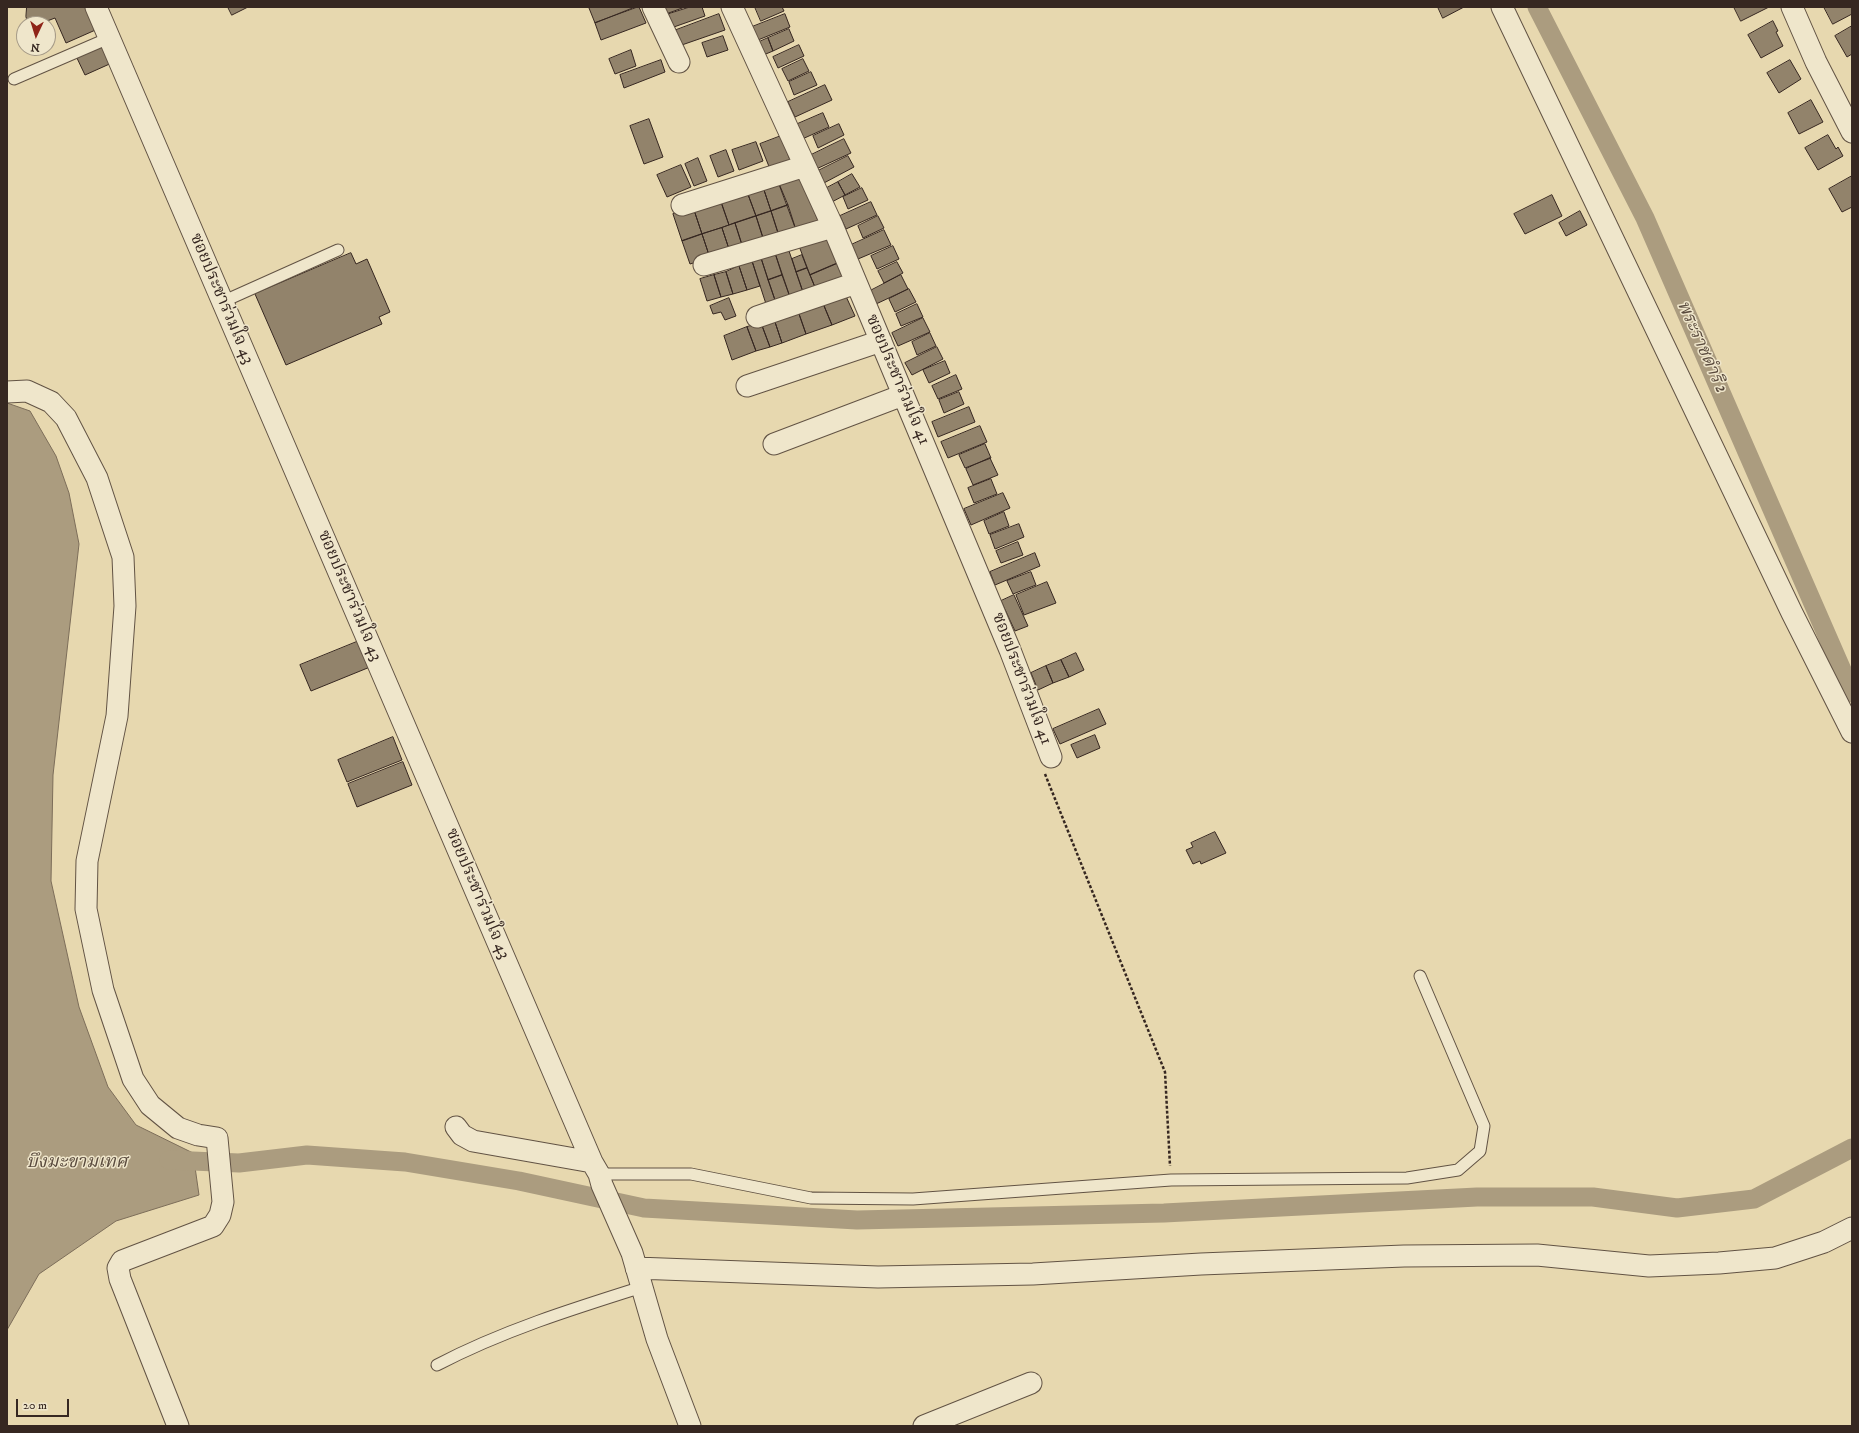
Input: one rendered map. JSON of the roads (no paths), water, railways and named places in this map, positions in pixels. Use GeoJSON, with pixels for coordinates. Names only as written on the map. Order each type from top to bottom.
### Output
{"type":"FeatureCollection","features":[{"type":"Feature","properties":{"kind":"street","name":"ซอยประชาร่วมใจ 43"},"geometry":{"type":"LineString","coordinates":[[96,7],[598,1174],[637,1269],[657,1339],[690,1426]]}},
{"type":"Feature","properties":{"kind":"street"},"geometry":{"type":"LineString","coordinates":[[653,7],[678,62]]}},
{"type":"Feature","properties":{"kind":"street","name":"ซอยประชาร่วมใจ 41"},"geometry":{"type":"LineString","coordinates":[[732,7],[833,227],[1010,650],[1048,765]]}},
{"type":"Feature","properties":{"kind":"street"},"geometry":{"type":"LineString","coordinates":[[1502,7],[1789,606],[1852,732]]}},
{"type":"Feature","properties":{"kind":"street"},"geometry":{"type":"LineString","coordinates":[[1792,7],[1816,62],[1852,132]]}},
{"type":"Feature","properties":{"kind":"street"},"geometry":{"type":"LineString","coordinates":[[682,205],[805,166]]}},
{"type":"Feature","properties":{"kind":"street"},"geometry":{"type":"LineString","coordinates":[[704,266],[833,227]]}},
{"type":"Feature","properties":{"kind":"street"},"geometry":{"type":"LineString","coordinates":[[757,317],[856,283]]}},
{"type":"Feature","properties":{"kind":"street"},"geometry":{"type":"LineString","coordinates":[[747,386],[881,341]]}},
{"type":"Feature","properties":{"kind":"street"},"geometry":{"type":"LineString","coordinates":[[7,392],[27,391],[51,402],[66,418],[97,478],[123,557],[125,606],[117,716],[87,861],[86,909],[103,990],[133,1079],[150,1105],[178,1128],[198,1135],[217,1138],[223,1202],[220,1215],[213,1226],[122,1261],[118,1268],[120,1279],[178,1426]]}},
{"type":"Feature","properties":{"kind":"street"},"geometry":{"type":"LineString","coordinates":[[774,444],[903,395]]}},
{"type":"Feature","properties":{"kind":"street"},"geometry":{"type":"LineString","coordinates":[[456,1127],[462,1135],[473,1140],[598,1174]]}},
{"type":"Feature","properties":{"kind":"street"},"geometry":{"type":"LineString","coordinates":[[637,1269],[878,1277],[1033,1274],[1202,1264],[1404,1256],[1537,1255],[1649,1266],[1711,1264],[1775,1258],[1824,1242],[1852,1228]]}},
{"type":"Feature","properties":{"kind":"street"},"geometry":{"type":"LineString","coordinates":[[924,1426],[1031,1383]]}},
{"type":"Feature","properties":{"kind":"lane"},"geometry":{"type":"LineString","coordinates":[[14,79],[109,38]]}},
{"type":"Feature","properties":{"kind":"lane"},"geometry":{"type":"LineString","coordinates":[[222,302],[338,250]]}},
{"type":"Feature","properties":{"kind":"lane"},"geometry":{"type":"LineString","coordinates":[[598,1174],[691,1174],[811,1198],[913,1199],[1171,1180],[1407,1178],[1458,1170],[1480,1151],[1484,1126],[1420,976]]}},
{"type":"Feature","properties":{"kind":"lane"},"geometry":{"type":"LineString","coordinates":[[438,1365],[466,1350],[554,1315],[637,1269]]}},
{"type":"Feature","properties":{"kind":"water","name":"บึงมะขามเทศ"},"geometry":{"type":"Polygon","coordinates":[[[7,403],[30,411],[56,456],[69,493],[79,544],[53,775],[51,881],[79,1007],[108,1087],[136,1125],[193,1153],[199,1195],[116,1221],[39,1274],[7,1330],[7,403]]]}},
{"type":"Feature","properties":{"kind":"waterway","name":"พระราชดำริ 2"},"geometry":{"type":"LineString","coordinates":[[1537,7],[1645,218],[1852,693]]}},
{"type":"Feature","properties":{"kind":"waterway"},"geometry":{"type":"LineString","coordinates":[[169,1160],[239,1163],[307,1155],[405,1162],[519,1181],[644,1208],[857,1220],[1164,1213],[1477,1197],[1593,1197],[1677,1208],[1754,1199],[1852,1148]]}}]}
